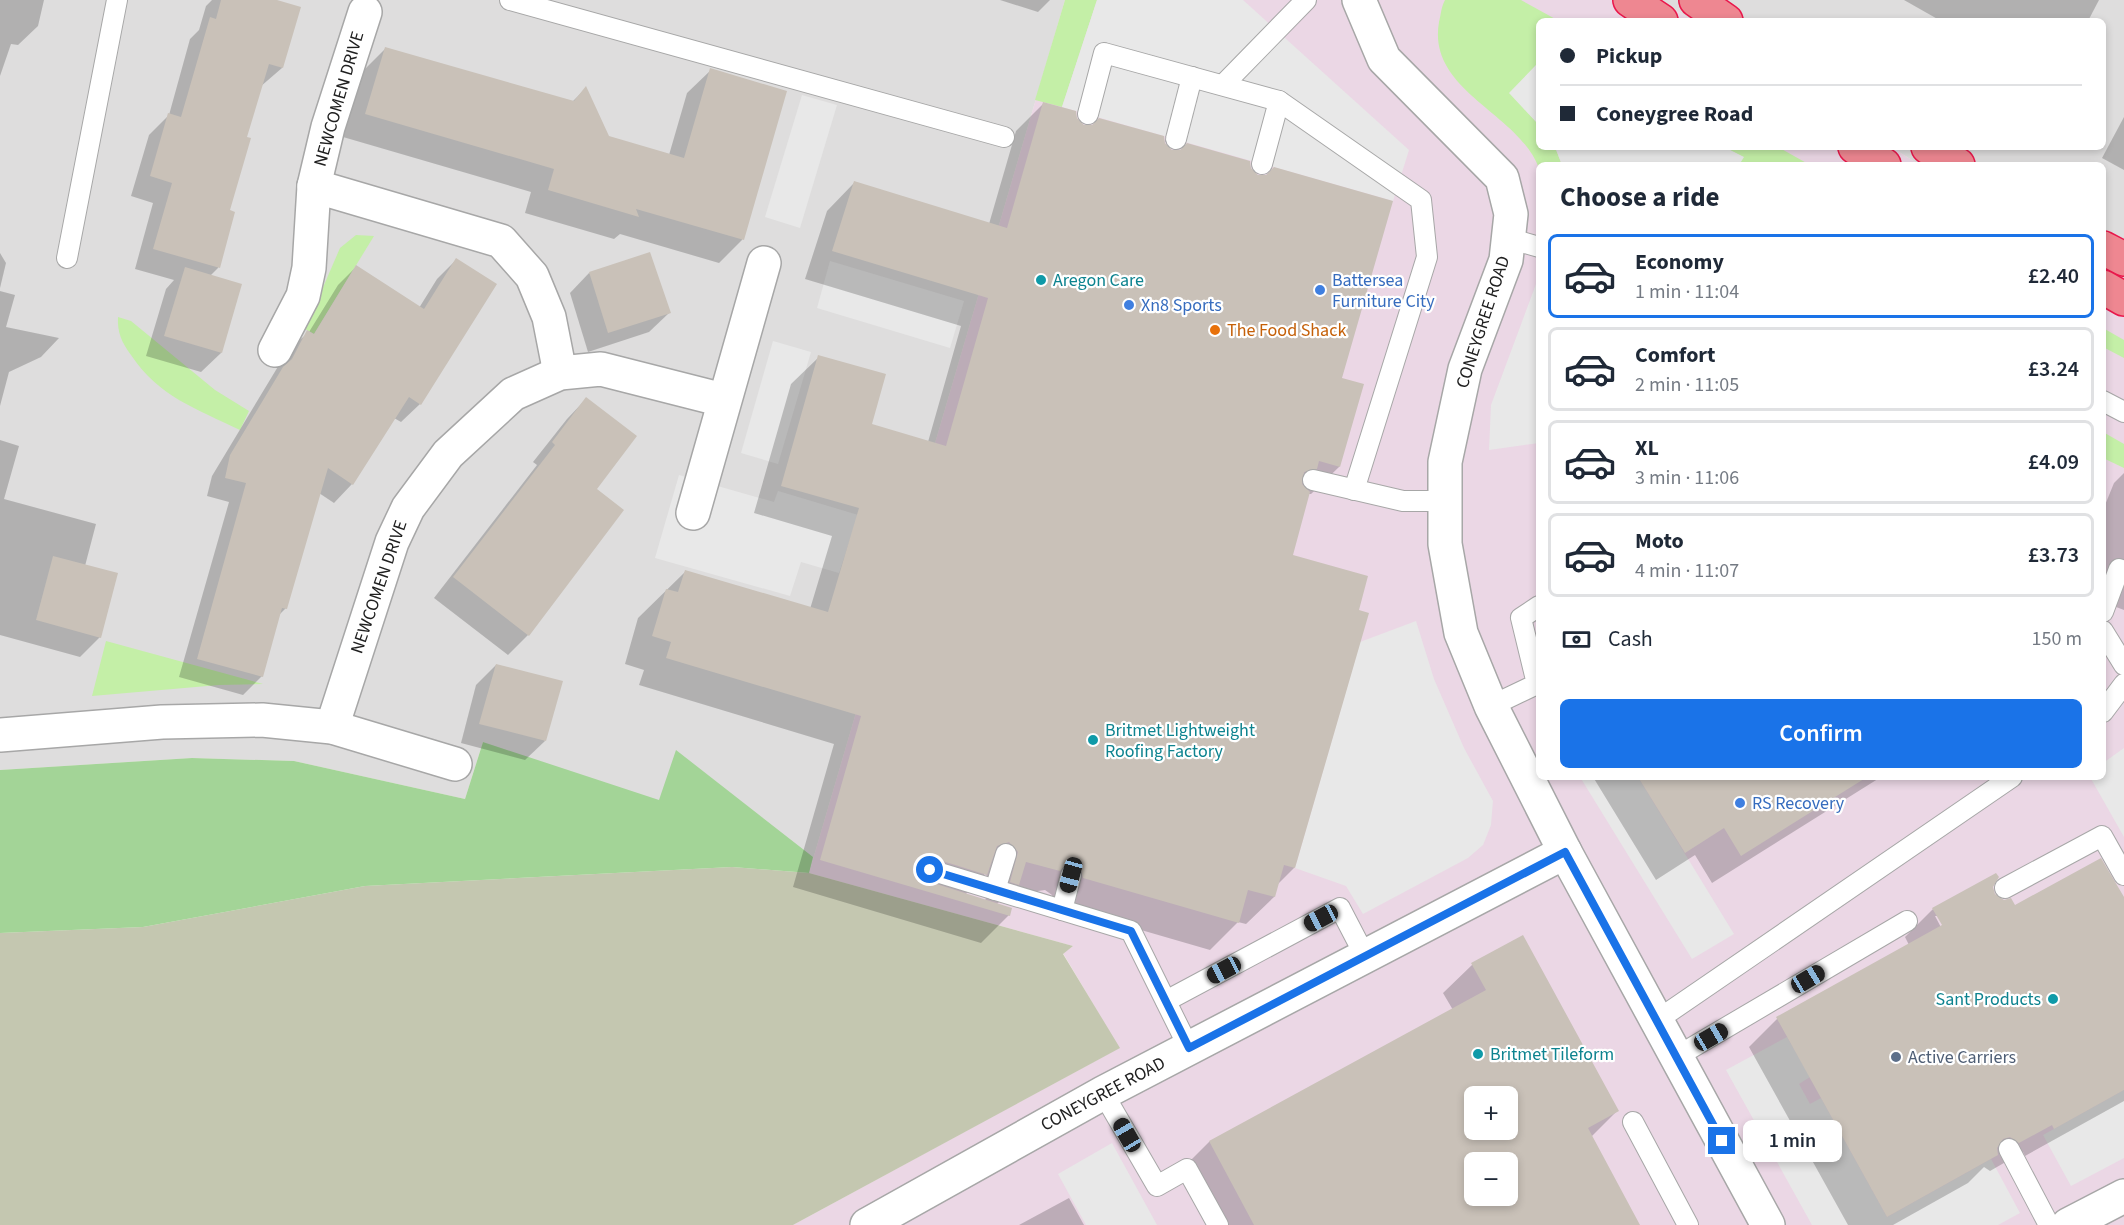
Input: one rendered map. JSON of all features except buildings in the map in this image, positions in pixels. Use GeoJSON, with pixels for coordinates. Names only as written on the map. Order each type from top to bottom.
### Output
{"type":"FeatureCollection","features":[{"type":"Feature","properties":{"kind":"highway"},"geometry":{"type":"LineString","coordinates":[[1630,0],[1656,18]]}},
{"type":"Feature","properties":{"kind":"highway"},"geometry":{"type":"LineString","coordinates":[[1696,0],[1722,18]]}},
{"type":"Feature","properties":{"kind":"highway"},"geometry":{"type":"LineString","coordinates":[[1860,150],[1879,162]]}},
{"type":"Feature","properties":{"kind":"highway"},"geometry":{"type":"LineString","coordinates":[[1933,150],[1953,162]]}},
{"type":"Feature","properties":{"kind":"highway"},"geometry":{"type":"LineString","coordinates":[[2106,250],[2124,259]]}},
{"type":"Feature","properties":{"kind":"highway"},"geometry":{"type":"LineString","coordinates":[[2106,289],[2124,299]]}},
{"type":"Feature","properties":{"kind":"street","name":"CONEYGREE ROAD"},"geometry":{"type":"LineString","coordinates":[[1359,0],[1384,59],[1502,178],[1511,214],[1506,260],[1465,369],[1445,462],[1445,544],[1461,633],[1491,706],[1565,852],[1768,1225]]}},
{"type":"Feature","properties":{"kind":"street","name":"NEWCOMEN DRIVE"},"geometry":{"type":"LineString","coordinates":[[275,350],[303,296],[309,268],[314,186],[328,127],[364,12]]}},
{"type":"Feature","properties":{"kind":"street","name":"NEWCOMEN DRIVE"},"geometry":{"type":"LineString","coordinates":[[314,186],[501,241],[532,276],[549,317],[560,373]]}},
{"type":"Feature","properties":{"kind":"street"},"geometry":{"type":"LineString","coordinates":[[693,513],[723,400],[764,263]]}},
{"type":"Feature","properties":{"kind":"street","name":"NEWCOMEN DRIVE"},"geometry":{"type":"LineString","coordinates":[[332,727],[392,542],[408,508],[448,454],[513,394],[560,373],[601,369],[723,400]]}},
{"type":"Feature","properties":{"kind":"street"},"geometry":{"type":"LineString","coordinates":[[0,735],[162,722],[262,720],[332,727],[455,764]]}},
{"type":"Feature","properties":{"kind":"street","name":"CONEYGREE ROAD"},"geometry":{"type":"LineString","coordinates":[[867,1225],[1103,1093],[1565,852]]}},
{"type":"Feature","properties":{"kind":"street"},"geometry":{"type":"LineString","coordinates":[[2068,1225],[2124,1196]]}},
{"type":"Feature","properties":{"kind":"lane"},"geometry":{"type":"LineString","coordinates":[[67,258],[117,0]]}},
{"type":"Feature","properties":{"kind":"lane"},"geometry":{"type":"LineString","coordinates":[[510,0],[1004,137]]}},
{"type":"Feature","properties":{"kind":"lane"},"geometry":{"type":"LineString","coordinates":[[1223,85],[1306,0]]}},
{"type":"Feature","properties":{"kind":"lane"},"geometry":{"type":"LineString","coordinates":[[1088,114],[1104,53],[1279,101],[1421,200],[1427,257],[1354,490]]}},
{"type":"Feature","properties":{"kind":"lane"},"geometry":{"type":"LineString","coordinates":[[1176,139],[1192,76]]}},
{"type":"Feature","properties":{"kind":"lane"},"geometry":{"type":"LineString","coordinates":[[1262,164],[1279,101]]}},
{"type":"Feature","properties":{"kind":"lane"},"geometry":{"type":"LineString","coordinates":[[1508,238],[1536,247]]}},
{"type":"Feature","properties":{"kind":"lane"},"geometry":{"type":"LineString","coordinates":[[2106,403],[2124,412]]}},
{"type":"Feature","properties":{"kind":"lane"},"geometry":{"type":"LineString","coordinates":[[1313,480],[1403,501],[1445,501]]}},
{"type":"Feature","properties":{"kind":"lane"},"geometry":{"type":"LineString","coordinates":[[2106,604],[2119,569]]}},
{"type":"Feature","properties":{"kind":"lane"},"geometry":{"type":"LineString","coordinates":[[1536,608],[1521,618],[1536,680]]}},
{"type":"Feature","properties":{"kind":"lane"},"geometry":{"type":"LineString","coordinates":[[2106,637],[2124,665]]}},
{"type":"Feature","properties":{"kind":"lane"},"geometry":{"type":"LineString","coordinates":[[1491,706],[1536,684]]}},
{"type":"Feature","properties":{"kind":"lane"},"geometry":{"type":"LineString","coordinates":[[2106,708],[2124,684]]}},
{"type":"Feature","properties":{"kind":"lane"},"geometry":{"type":"LineString","coordinates":[[1656,1021],[2008,780]]}},
{"type":"Feature","properties":{"kind":"lane"},"geometry":{"type":"LineString","coordinates":[[2006,888],[2102,836],[2124,874]]}},
{"type":"Feature","properties":{"kind":"lane"},"geometry":{"type":"LineString","coordinates":[[995,890],[1006,854]]}},
{"type":"Feature","properties":{"kind":"lane"},"geometry":{"type":"LineString","coordinates":[[930,870],[1131,931],[1189,1048]]}},
{"type":"Feature","properties":{"kind":"lane"},"geometry":{"type":"LineString","coordinates":[[1062,910],[1071,875]]}},
{"type":"Feature","properties":{"kind":"lane"},"geometry":{"type":"LineString","coordinates":[[1166,1001],[1340,908],[1365,956]]}},
{"type":"Feature","properties":{"kind":"lane"},"geometry":{"type":"LineString","coordinates":[[1676,1057],[1907,921]]}},
{"type":"Feature","properties":{"kind":"lane"},"geometry":{"type":"LineString","coordinates":[[1103,1093],[1157,1186],[1187,1169],[1218,1225]]}},
{"type":"Feature","properties":{"kind":"lane"},"geometry":{"type":"LineString","coordinates":[[1633,1122],[1688,1225]]}},
{"type":"Feature","properties":{"kind":"lane"},"geometry":{"type":"LineString","coordinates":[[2008,1149],[2049,1225]]}},
{"type":"Feature","properties":{"kind":"shaded area"},"geometry":{"type":"Polygon","coordinates":[[[0,0],[1065,0],[809,873],[483,742],[465,799],[294,761],[192,758],[0,770],[0,0]]]}},
{"type":"Feature","properties":{"kind":"shaded area"},"geometry":{"type":"Polygon","coordinates":[[[1065,0],[1660,0],[1688,18],[1536,18],[1536,150],[1896,150],[1915,162],[1536,162],[1536,780],[2106,780],[2106,269],[2124,279],[2124,1225],[793,1225],[1119,1048],[1063,953],[1073,946],[809,873],[1065,0]]]}},
{"type":"Feature","properties":{"kind":"shaded area"},"geometry":{"type":"Polygon","coordinates":[[[1097,0],[1243,0],[1409,150],[1393,201],[1062,107],[1097,0]]]}},
{"type":"Feature","properties":{"kind":"shaded area"},"geometry":{"type":"Polygon","coordinates":[[[1660,0],[2124,0],[2124,279],[2106,269],[2106,162],[1915,162],[1896,150],[2106,150],[2106,18],[1688,18],[1660,0]]]}},
{"type":"Feature","properties":{"kind":"shaded area"},"geometry":{"type":"Polygon","coordinates":[[[1536,65],[1536,122],[1509,93],[1536,65]]]}},
{"type":"Feature","properties":{"kind":"shaded area"},"geometry":{"type":"Polygon","coordinates":[[[802,95],[837,105],[800,228],[765,217],[802,95]]]}},
{"type":"Feature","properties":{"kind":"shaded area"},"geometry":{"type":"Polygon","coordinates":[[[1556,150],[1730,150],[1744,157],[1741,162],[1561,162],[1556,150]]]}},
{"type":"Feature","properties":{"kind":"shaded area"},"geometry":{"type":"Polygon","coordinates":[[[830,261],[964,301],[950,348],[817,308],[830,261]]]}},
{"type":"Feature","properties":{"kind":"shaded area"},"geometry":{"type":"Polygon","coordinates":[[[1536,284],[1536,443],[1489,450],[1491,405],[1536,284]]]}},
{"type":"Feature","properties":{"kind":"shaded area"},"geometry":{"type":"Polygon","coordinates":[[[773,341],[811,352],[778,464],[741,453],[773,341]]]}},
{"type":"Feature","properties":{"kind":"shaded area"},"geometry":{"type":"Polygon","coordinates":[[[679,475],[774,502],[778,491],[858,515],[839,573],[801,562],[790,596],[655,558],[679,475]]]}},
{"type":"Feature","properties":{"kind":"shaded area"},"geometry":{"type":"Polygon","coordinates":[[[1416,621],[1434,679],[1464,748],[1493,801],[1491,825],[1483,845],[1468,858],[1363,914],[1346,886],[1295,868],[1360,642],[1416,621]]]}},
{"type":"Feature","properties":{"kind":"shaded area"},"geometry":{"type":"Polygon","coordinates":[[[2124,748],[2124,837],[2092,780],[2106,780],[2106,761],[2124,748]]]}},
{"type":"Feature","properties":{"kind":"shaded area"},"geometry":{"type":"Polygon","coordinates":[[[1582,780],[1640,780],[1734,934],[1692,959],[1582,780]]]}},
{"type":"Feature","properties":{"kind":"shaded area"},"geometry":{"type":"Polygon","coordinates":[[[732,867],[809,873],[1073,946],[1063,954],[1120,1048],[793,1225],[0,1225],[0,933],[143,927],[365,886],[732,867]]]}},
{"type":"Feature","properties":{"kind":"shaded area"},"geometry":{"type":"Polygon","coordinates":[[[1787,1037],[1810,1077],[1799,1084],[1810,1104],[1821,1098],[1887,1217],[1991,1159],[2020,1213],[1998,1225],[1812,1225],[1726,1070],[1787,1037]]]}},
{"type":"Feature","properties":{"kind":"shaded area"},"geometry":{"type":"Polygon","coordinates":[[[2124,1090],[2124,1158],[2071,1186],[2043,1135],[2124,1090]]]}},
{"type":"Feature","properties":{"kind":"shaded area"},"geometry":{"type":"Polygon","coordinates":[[[1112,1143],[1157,1225],[1086,1225],[1058,1174],[1112,1143]]]}},
{"type":"Feature","properties":{"kind":"green space"},"geometry":{"type":"Polygon","coordinates":[[[1065,0],[1097,0],[1062,107],[1035,100],[1065,0]]]}},
{"type":"Feature","properties":{"kind":"green space"},"geometry":{"type":"Polygon","coordinates":[[[1445,0],[1521,0],[1554,18],[1536,18],[1536,65],[1510,93],[1536,122],[1536,150],[1556,150],[1561,162],[1536,163],[1528,148],[1513,131],[1460,84],[1447,66],[1439,46],[1439,22],[1445,0]]]}},
{"type":"Feature","properties":{"kind":"green space"},"geometry":{"type":"Polygon","coordinates":[[[1730,150],[1783,150],[1805,162],[1740,162],[1743,157],[1730,150]]]}},
{"type":"Feature","properties":{"kind":"green space"},"geometry":{"type":"Polygon","coordinates":[[[356,235],[374,236],[314,334],[305,329],[340,248],[356,235]]]}},
{"type":"Feature","properties":{"kind":"green space"},"geometry":{"type":"Polygon","coordinates":[[[118,317],[131,321],[215,390],[249,411],[240,430],[194,408],[166,392],[154,381],[125,346],[119,332],[118,317]]]}},
{"type":"Feature","properties":{"kind":"green space"},"geometry":{"type":"Polygon","coordinates":[[[2106,330],[2124,340],[2124,358],[2106,349],[2106,330]]]}},
{"type":"Feature","properties":{"kind":"green space"},"geometry":{"type":"Polygon","coordinates":[[[2106,434],[2124,444],[2124,468],[2106,459],[2106,434]]]}},
{"type":"Feature","properties":{"kind":"green space"},"geometry":{"type":"Polygon","coordinates":[[[106,641],[263,684],[219,685],[92,696],[106,641]]]}},
{"type":"Feature","properties":{"kind":"green space"},"geometry":{"type":"Polygon","coordinates":[[[483,742],[659,800],[676,750],[813,857],[809,873],[732,867],[365,886],[143,927],[0,933],[0,770],[192,758],[294,761],[465,799],[483,742]]]}},
{"type":"Feature","properties":{"kind":"place","name":"Aregon Care"},"geometry":{"type":"Point","coordinates":[1041,280]}},
{"type":"Feature","properties":{"kind":"place","name":"Battersea Furniture City"},"geometry":{"type":"Point","coordinates":[1320,290]}},
{"type":"Feature","properties":{"kind":"place","name":"Xn8 Sports"},"geometry":{"type":"Point","coordinates":[1129,305]}},
{"type":"Feature","properties":{"kind":"place","name":"The Food Shack"},"geometry":{"type":"Point","coordinates":[1215,330]}},
{"type":"Feature","properties":{"kind":"place","name":"Britmet Lightweight Roofing Factory"},"geometry":{"type":"Point","coordinates":[1093,740]}},
{"type":"Feature","properties":{"kind":"place","name":"RS Recovery"},"geometry":{"type":"Point","coordinates":[1740,803]}},
{"type":"Feature","properties":{"kind":"place","name":"Sant Products"},"geometry":{"type":"Point","coordinates":[2053,999]}},
{"type":"Feature","properties":{"kind":"place","name":"Britmet Tileform"},"geometry":{"type":"Point","coordinates":[1478,1054]}},
{"type":"Feature","properties":{"kind":"place","name":"Active Carriers"},"geometry":{"type":"Point","coordinates":[1896,1057]}},
{"type":"Feature","properties":{"kind":"route"},"geometry":{"type":"LineString","coordinates":[[930,870],[1131,931],[1189,1048],[1565,852],[1722,1141]]}}]}
